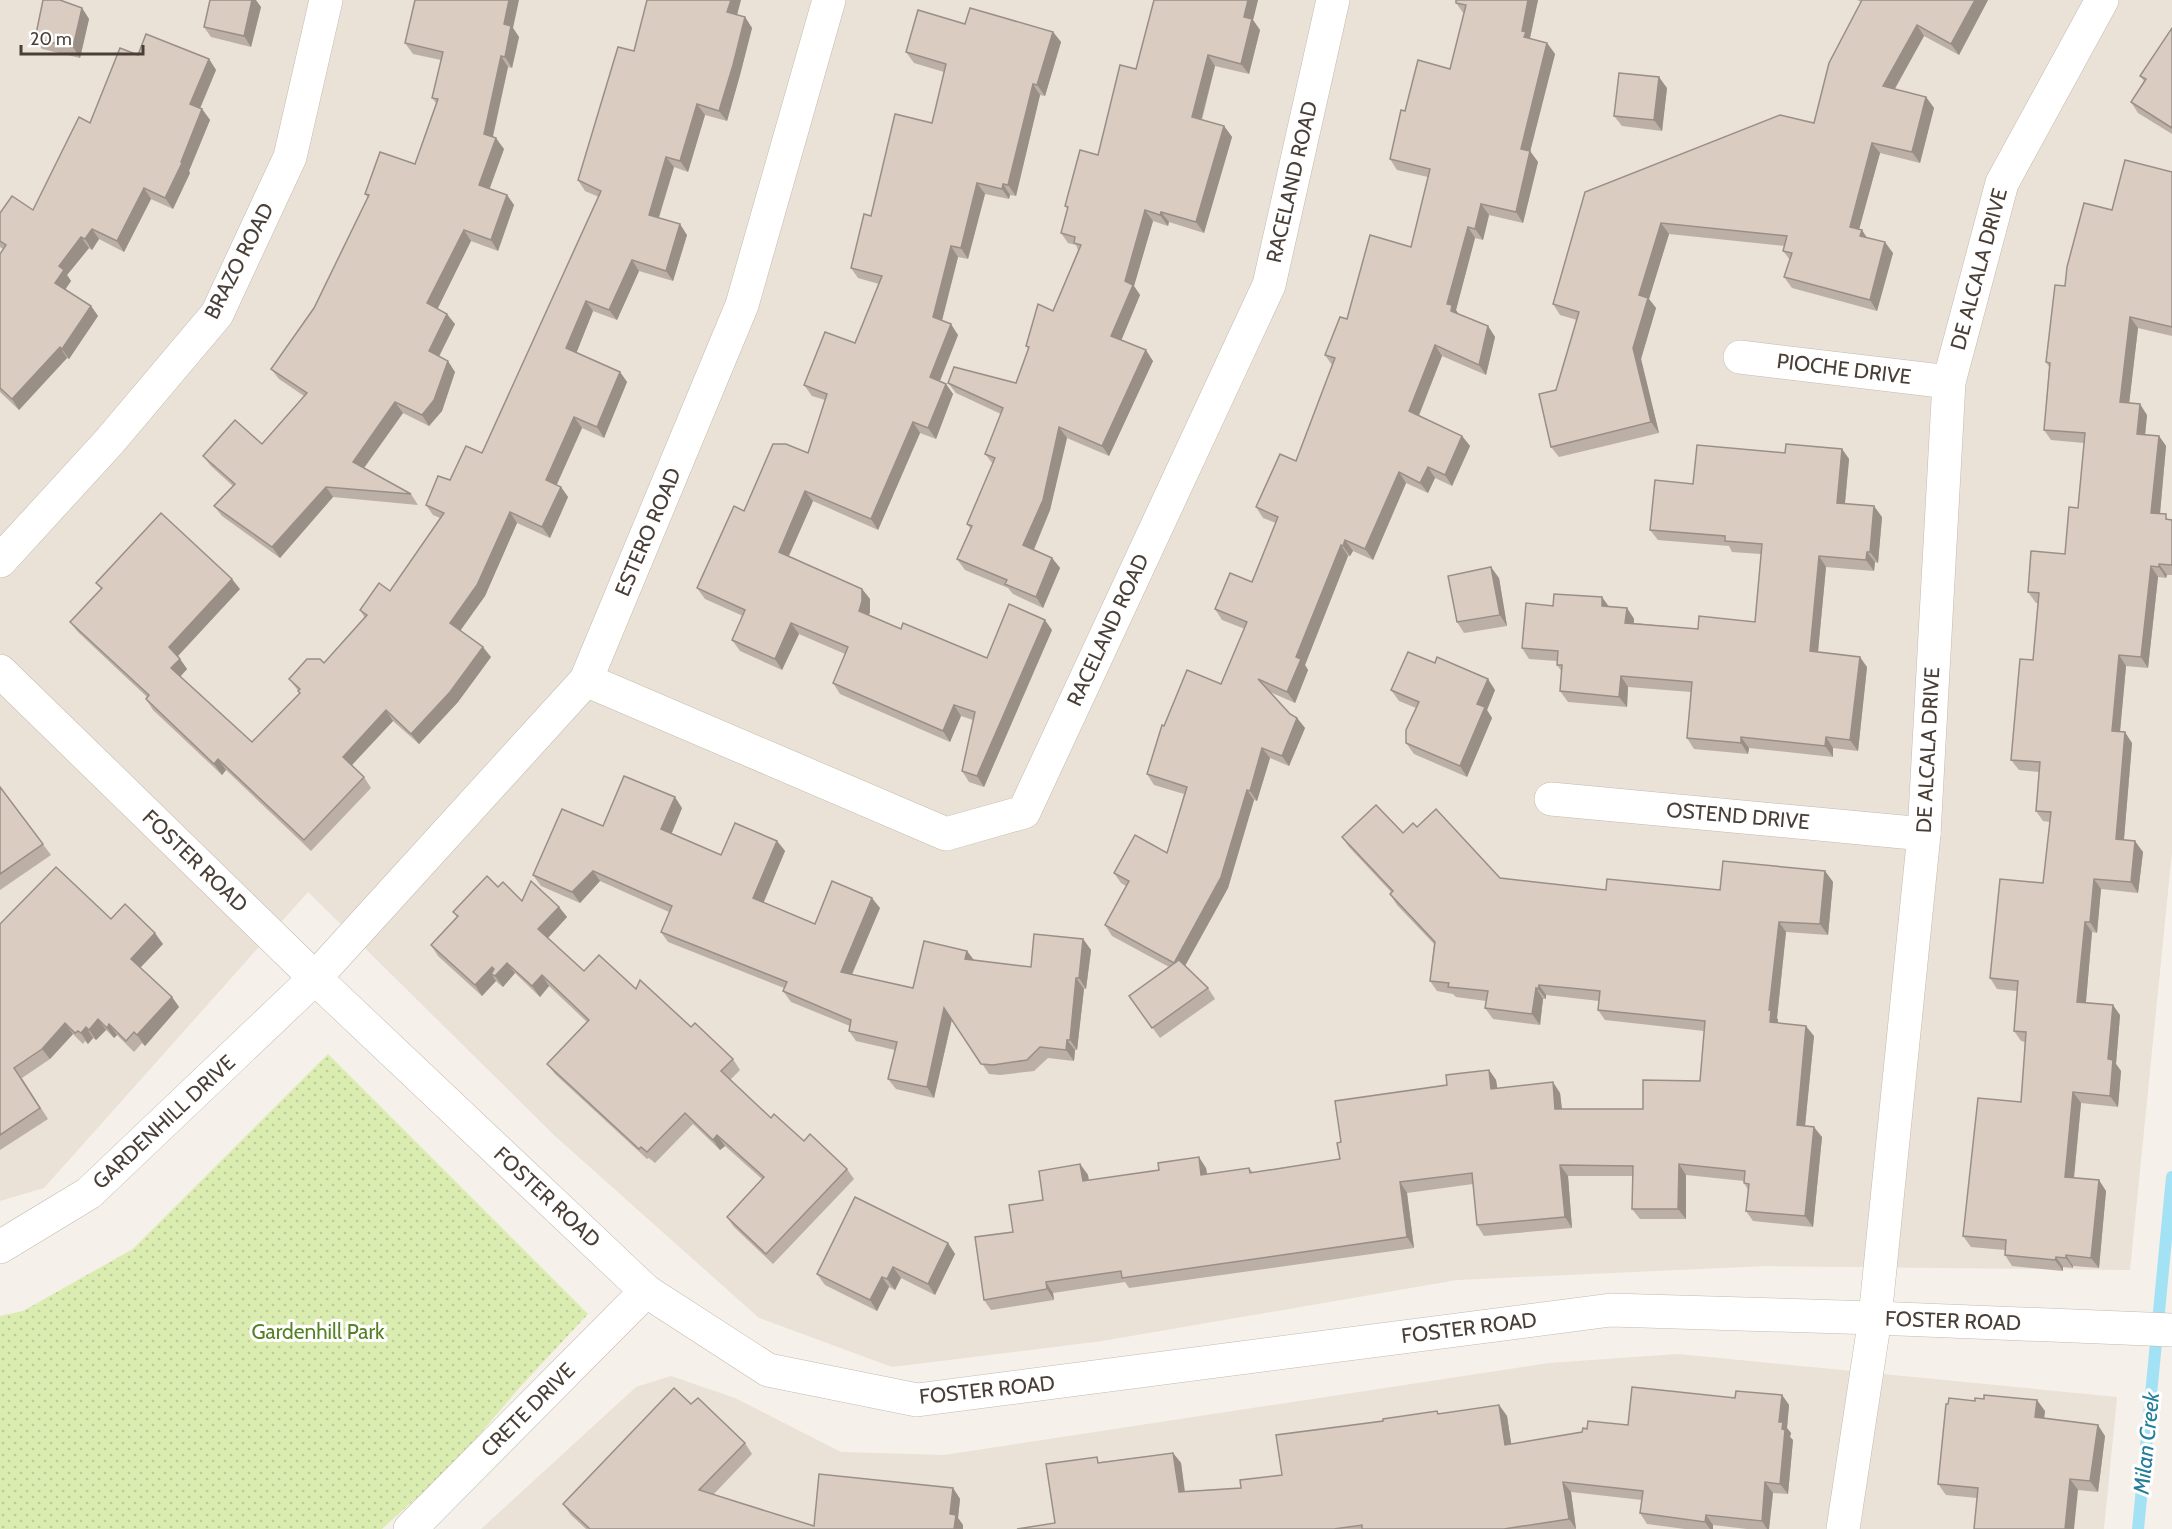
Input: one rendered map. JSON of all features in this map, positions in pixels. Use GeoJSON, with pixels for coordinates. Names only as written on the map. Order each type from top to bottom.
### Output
{"type":"FeatureCollection","features":[{"type":"Feature","properties":{"kind":"street","name":"BRAZO ROAD"},"geometry":{"type":"LineString","coordinates":[[0,561],[109,442],[217,314],[290,157],[326,0]]}},
{"type":"Feature","properties":{"kind":"street","name":"ESTERO ROAD"},"geometry":{"type":"LineString","coordinates":[[315,978],[586,680],[742,305],[829,0]]}},
{"type":"Feature","properties":{"kind":"street","name":"RACELAND ROAD"},"geometry":{"type":"LineString","coordinates":[[586,680],[946,834],[1024,812],[1269,285],[1333,0]]}},
{"type":"Feature","properties":{"kind":"street","name":"DE ALCALA DRIVE"},"geometry":{"type":"LineString","coordinates":[[1843,1529],[1875,1318],[1924,834],[1949,382],[2002,183],[2102,0]]}},
{"type":"Feature","properties":{"kind":"street","name":"PIOCHE DRIVE"},"geometry":{"type":"LineString","coordinates":[[1740,357],[1949,382]]}},
{"type":"Feature","properties":{"kind":"street","name":"FOSTER ROAD"},"geometry":{"type":"LineString","coordinates":[[0,671],[315,978],[646,1291],[768,1370],[917,1400],[1611,1310],[2172,1330]]}},
{"type":"Feature","properties":{"kind":"street","name":"OSTEND DRIVE"},"geometry":{"type":"LineString","coordinates":[[1551,799],[1924,834]]}},
{"type":"Feature","properties":{"kind":"street","name":"GARDENHILL DRIVE"},"geometry":{"type":"LineString","coordinates":[[0,1247],[89,1193],[315,978]]}},
{"type":"Feature","properties":{"kind":"street","name":"CRETE DRIVE"},"geometry":{"type":"LineString","coordinates":[[410,1529],[646,1291]]}},
{"type":"Feature","properties":{"kind":"shaded area"},"geometry":{"type":"Polygon","coordinates":[[[0,0],[2172,0],[2172,852],[2130,1270],[1766,1266],[1457,1280],[1102,1341],[892,1367],[759,1318],[556,1137],[308,892],[44,1188],[0,1201],[0,0]]]}},
{"type":"Feature","properties":{"kind":"shaded area"},"geometry":{"type":"Polygon","coordinates":[[[1678,1354],[2117,1397],[2104,1529],[481,1529],[636,1387],[671,1376],[735,1398],[841,1452],[944,1455],[1549,1363],[1678,1354]]]}},
{"type":"Feature","properties":{"kind":"green space","name":"Gardenhill Park"},"geometry":{"type":"Polygon","coordinates":[[[328,1054],[588,1314],[520,1387],[454,1464],[382,1529],[0,1529],[0,1316],[23,1311],[133,1249],[328,1054]]]}},
{"type":"Feature","properties":{"kind":"building"},"geometry":{"type":"Polygon","coordinates":[[[43,0],[60,0],[82,8],[73,47],[35,39],[43,0]]]}},
{"type":"Feature","properties":{"kind":"building"},"geometry":{"type":"Polygon","coordinates":[[[210,0],[252,0],[244,36],[204,27],[210,0]]]}},
{"type":"Feature","properties":{"kind":"building"},"geometry":{"type":"Polygon","coordinates":[[[415,0],[509,0],[504,24],[511,26],[505,57],[501,56],[484,134],[496,138],[479,185],[507,195],[491,240],[464,230],[427,303],[447,314],[429,351],[448,361],[434,400],[422,415],[395,402],[353,462],[411,494],[326,487],[272,547],[214,506],[235,484],[203,456],[235,420],[262,444],[307,393],[271,369],[314,308],[369,195],[365,194],[380,152],[415,164],[438,99],[432,98],[443,52],[405,43],[415,0]]]}},
{"type":"Feature","properties":{"kind":"building"},"geometry":{"type":"Polygon","coordinates":[[[647,0],[731,0],[727,12],[745,17],[719,111],[697,104],[680,161],[666,157],[649,215],[680,224],[666,271],[632,260],[609,310],[586,301],[566,348],[620,372],[597,427],[574,417],[546,480],[561,487],[542,527],[510,512],[477,585],[450,623],[483,647],[450,692],[411,734],[386,710],[343,757],[364,777],[304,840],[218,759],[214,764],[146,699],[149,695],[70,622],[102,588],[96,583],[161,513],[232,579],[169,647],[180,659],[171,668],[252,742],[300,693],[298,691],[300,689],[289,679],[307,659],[320,659],[324,663],[367,615],[360,610],[379,583],[390,591],[444,513],[426,505],[438,476],[450,480],[466,446],[482,453],[601,191],[578,180],[618,47],[634,51],[647,0]]]}},
{"type":"Feature","properties":{"kind":"building"},"geometry":{"type":"Polygon","coordinates":[[[1154,0],[1248,0],[1244,17],[1252,19],[1241,64],[1208,55],[1192,117],[1224,126],[1196,222],[1145,210],[1125,281],[1133,285],[1111,336],[1146,350],[1102,446],[1059,427],[1043,500],[1023,545],[1052,558],[1036,597],[1005,584],[1007,580],[957,559],[972,526],[967,524],[995,458],[985,454],[1003,408],[948,383],[954,367],[1016,383],[1029,347],[1026,346],[1038,304],[1053,311],[1081,245],[1074,243],[1075,237],[1061,233],[1068,207],[1065,206],[1080,150],[1098,155],[1120,65],[1136,69],[1154,0]]]}},
{"type":"Feature","properties":{"kind":"building"},"geometry":{"type":"Polygon","coordinates":[[[1456,0],[1528,0],[1522,31],[1526,32],[1524,37],[1547,43],[1521,149],[1530,151],[1516,212],[1481,204],[1475,229],[1468,227],[1447,304],[1452,305],[1451,311],[1488,326],[1479,365],[1435,345],[1409,411],[1462,436],[1445,475],[1428,467],[1420,483],[1399,472],[1365,549],[1345,540],[1343,546],[1341,545],[1296,657],[1301,659],[1287,692],[1258,679],[1290,714],[1297,718],[1282,756],[1262,748],[1221,877],[1174,963],[1105,925],[1129,881],[1114,873],[1135,835],[1167,853],[1187,787],[1147,774],[1162,725],[1164,726],[1187,670],[1221,684],[1247,622],[1215,609],[1230,573],[1252,582],[1278,517],[1256,507],[1280,454],[1296,461],[1335,358],[1325,355],[1340,317],[1347,319],[1370,235],[1411,247],[1430,169],[1390,159],[1401,110],[1405,111],[1418,60],[1450,69],[1466,5],[1456,3],[1456,0]]]}},
{"type":"Feature","properties":{"kind":"building"},"geometry":{"type":"Polygon","coordinates":[[[1862,0],[1975,0],[1951,44],[1917,25],[1883,86],[1926,97],[1912,152],[1872,143],[1850,227],[1862,230],[1860,236],[1885,242],[1870,300],[1784,277],[1792,253],[1783,251],[1787,236],[1661,223],[1639,295],[1648,298],[1633,348],[1651,422],[1551,447],[1539,394],[1556,390],[1579,312],[1553,304],[1585,192],[1780,115],[1814,123],[1829,63],[1862,0]]]}},
{"type":"Feature","properties":{"kind":"building"},"geometry":{"type":"Polygon","coordinates":[[[970,8],[1053,32],[1037,85],[1033,84],[1008,185],[1003,184],[1002,189],[977,183],[961,248],[951,246],[933,317],[951,324],[930,377],[946,384],[928,428],[913,422],[871,519],[805,491],[779,552],[862,589],[859,611],[901,629],[903,623],[987,658],[1009,604],[1045,620],[977,776],[962,771],[975,712],[954,705],[943,731],[833,683],[848,647],[791,623],[775,659],[732,640],[745,610],[697,588],[734,506],[744,511],[773,444],[786,444],[808,453],[827,394],[804,385],[825,332],[855,343],[882,276],[851,268],[864,214],[871,216],[895,114],[932,123],[946,64],[906,52],[918,10],[965,24],[970,8]]]}},
{"type":"Feature","properties":{"kind":"building"},"geometry":{"type":"Polygon","coordinates":[[[2172,28],[2172,128],[2131,102],[2146,79],[2140,76],[2172,28]]]}},
{"type":"Feature","properties":{"kind":"building"},"geometry":{"type":"Polygon","coordinates":[[[146,34],[209,59],[190,104],[202,109],[182,163],[165,198],[144,188],[117,241],[92,229],[85,239],[81,237],[59,266],[64,270],[55,283],[91,306],[62,349],[60,347],[12,399],[0,388],[0,254],[6,245],[0,241],[0,213],[12,196],[33,210],[79,117],[90,123],[120,48],[138,55],[146,34]]]}},
{"type":"Feature","properties":{"kind":"building"},"geometry":{"type":"Polygon","coordinates":[[[1619,73],[1659,77],[1654,120],[1614,116],[1619,73]]]}},
{"type":"Feature","properties":{"kind":"building"},"geometry":{"type":"Polygon","coordinates":[[[2125,160],[2172,172],[2172,327],[2130,317],[2120,402],[2140,404],[2137,434],[2159,436],[2151,513],[2166,514],[2166,519],[2172,520],[2172,565],[2151,566],[2141,657],[2119,655],[2112,731],[2125,732],[2116,839],[2135,841],[2131,882],[2094,879],[2090,922],[2085,922],[2077,1002],[2113,1005],[2108,1059],[2113,1060],[2110,1096],[2073,1092],[2065,1177],[2099,1180],[2091,1258],[2066,1255],[2066,1258],[2056,1257],[2055,1260],[2005,1255],[2006,1240],[1963,1236],[1978,1098],[2021,1102],[2026,1032],[2014,1031],[2018,981],[1990,978],[2000,879],[2043,883],[2051,812],[2036,811],[2040,762],[2011,760],[2020,659],[2033,660],[2039,593],[2028,592],[2031,551],[2065,554],[2069,507],[2078,508],[2085,433],[2044,430],[2050,363],[2046,362],[2055,285],[2065,286],[2067,267],[2084,203],[2112,210],[2125,160]]]}},
{"type":"Feature","properties":{"kind":"building"},"geometry":{"type":"Polygon","coordinates":[[[1786,444],[1842,449],[1837,503],[1874,506],[1870,552],[1867,552],[1866,560],[1819,556],[1810,651],[1860,657],[1850,740],[1826,737],[1825,746],[1741,737],[1741,743],[1687,738],[1692,682],[1621,676],[1619,697],[1560,691],[1562,665],[1557,665],[1558,651],[1522,648],[1526,603],[1553,606],[1554,594],[1602,597],[1602,606],[1627,608],[1625,623],[1698,629],[1699,616],[1755,622],[1762,544],[1725,541],[1725,536],[1650,530],[1655,480],[1693,484],[1697,445],[1785,453],[1786,444]]]}},
{"type":"Feature","properties":{"kind":"building"},"geometry":{"type":"Polygon","coordinates":[[[1491,567],[1500,615],[1457,622],[1448,576],[1491,567]]]}},
{"type":"Feature","properties":{"kind":"building"},"geometry":{"type":"Polygon","coordinates":[[[1408,652],[1435,663],[1437,657],[1488,679],[1477,704],[1485,707],[1460,766],[1406,743],[1406,730],[1419,702],[1391,690],[1408,652]]]}},
{"type":"Feature","properties":{"kind":"building"},"geometry":{"type":"Polygon","coordinates":[[[624,776],[675,797],[661,829],[721,855],[735,823],[777,841],[753,898],[815,924],[832,881],[872,898],[841,972],[913,988],[924,941],[967,951],[965,959],[1031,967],[1034,934],[1083,939],[1079,978],[1076,978],[1070,1040],[1067,1040],[1066,1050],[1040,1047],[1027,1060],[993,1065],[981,1064],[944,1008],[927,1087],[888,1079],[897,1042],[849,1031],[851,1020],[783,991],[787,982],[661,932],[672,906],[593,871],[572,892],[533,875],[562,809],[603,826],[624,776]]]}},
{"type":"Feature","properties":{"kind":"building"},"geometry":{"type":"Polygon","coordinates":[[[0,787],[43,844],[0,874],[0,787]]]}},
{"type":"Feature","properties":{"kind":"building"},"geometry":{"type":"Polygon","coordinates":[[[1376,805],[1403,833],[1413,823],[1417,827],[1436,809],[1500,878],[1606,890],[1607,879],[1720,890],[1723,861],[1825,871],[1820,924],[1779,922],[1769,1010],[1771,1010],[1770,1022],[1806,1026],[1797,1125],[1814,1127],[1805,1216],[1746,1211],[1749,1184],[1744,1183],[1745,1171],[1679,1164],[1678,1209],[1632,1209],[1633,1166],[1560,1165],[1565,1217],[1477,1225],[1472,1173],[1400,1182],[1407,1237],[1122,1278],[1121,1271],[1046,1282],[1047,1289],[984,1300],[975,1237],[1013,1232],[1009,1205],[1043,1200],[1039,1171],[1080,1164],[1083,1181],[1159,1170],[1158,1163],[1199,1157],[1201,1175],[1249,1168],[1250,1173],[1340,1159],[1337,1143],[1341,1142],[1335,1101],[1447,1085],[1446,1075],[1489,1070],[1491,1089],[1553,1082],[1555,1109],[1643,1109],[1643,1080],[1700,1081],[1705,1021],[1598,1010],[1600,991],[1539,985],[1538,989],[1536,988],[1532,1014],[1485,1008],[1488,991],[1448,987],[1449,983],[1430,981],[1435,942],[1390,894],[1393,891],[1342,837],[1376,805]]]}},
{"type":"Feature","properties":{"kind":"building"},"geometry":{"type":"Polygon","coordinates":[[[56,867],[111,919],[125,904],[155,933],[131,959],[172,997],[137,1035],[134,1032],[126,1041],[109,1024],[107,1028],[98,1019],[89,1030],[86,1027],[81,1033],[78,1031],[75,1033],[65,1023],[42,1049],[14,1068],[40,1108],[0,1135],[0,924],[56,867]]]}},
{"type":"Feature","properties":{"kind":"building"},"geometry":{"type":"Polygon","coordinates":[[[487,876],[498,887],[503,882],[522,901],[531,881],[559,907],[538,929],[584,971],[599,955],[636,989],[640,980],[691,1027],[695,1023],[733,1059],[721,1071],[771,1118],[774,1114],[804,1141],[810,1134],[847,1169],[766,1254],[727,1217],[764,1177],[717,1135],[713,1140],[685,1113],[647,1152],[641,1147],[639,1149],[547,1064],[589,1020],[542,975],[532,986],[507,963],[495,976],[491,974],[494,969],[492,967],[475,985],[431,945],[458,916],[453,912],[487,876]]]}},
{"type":"Feature","properties":{"kind":"building"},"geometry":{"type":"Polygon","coordinates":[[[1179,960],[1208,988],[1152,1028],[1129,996],[1179,960]]]}},
{"type":"Feature","properties":{"kind":"building"},"geometry":{"type":"Polygon","coordinates":[[[855,1197],[948,1243],[928,1284],[893,1267],[887,1279],[882,1277],[870,1300],[817,1274],[855,1197]]]}},
{"type":"Feature","properties":{"kind":"building"},"geometry":{"type":"Polygon","coordinates":[[[1632,1387],[1735,1398],[1736,1391],[1782,1395],[1779,1422],[1783,1422],[1782,1429],[1785,1430],[1780,1484],[1765,1482],[1762,1521],[1706,1515],[1705,1522],[1640,1513],[1643,1491],[1563,1482],[1569,1519],[1504,1529],[1362,1529],[1362,1525],[1334,1529],[1017,1529],[1055,1523],[1046,1464],[1097,1457],[1098,1463],[1173,1453],[1179,1492],[1241,1488],[1240,1480],[1282,1475],[1276,1435],[1383,1421],[1383,1419],[1437,1411],[1438,1414],[1499,1405],[1505,1445],[1582,1432],[1583,1428],[1587,1429],[1588,1421],[1628,1425],[1632,1387]]]}},
{"type":"Feature","properties":{"kind":"building"},"geometry":{"type":"Polygon","coordinates":[[[674,1388],[691,1404],[698,1398],[745,1443],[699,1490],[814,1526],[819,1474],[953,1488],[950,1514],[956,1515],[954,1529],[590,1529],[563,1504],[674,1388]]]}},
{"type":"Feature","properties":{"kind":"building"},"geometry":{"type":"Polygon","coordinates":[[[1984,1395],[2037,1400],[2035,1417],[2098,1425],[2090,1481],[2070,1479],[2065,1529],[1974,1529],[1978,1488],[1938,1484],[1946,1404],[1949,1398],[1975,1401],[1975,1398],[1984,1399],[1984,1395]]]}},
{"type":"Feature","properties":{"kind":"waterway","name":"Milan Creek"},"geometry":{"type":"LineString","coordinates":[[2138,1529],[2172,1177]]}}]}
